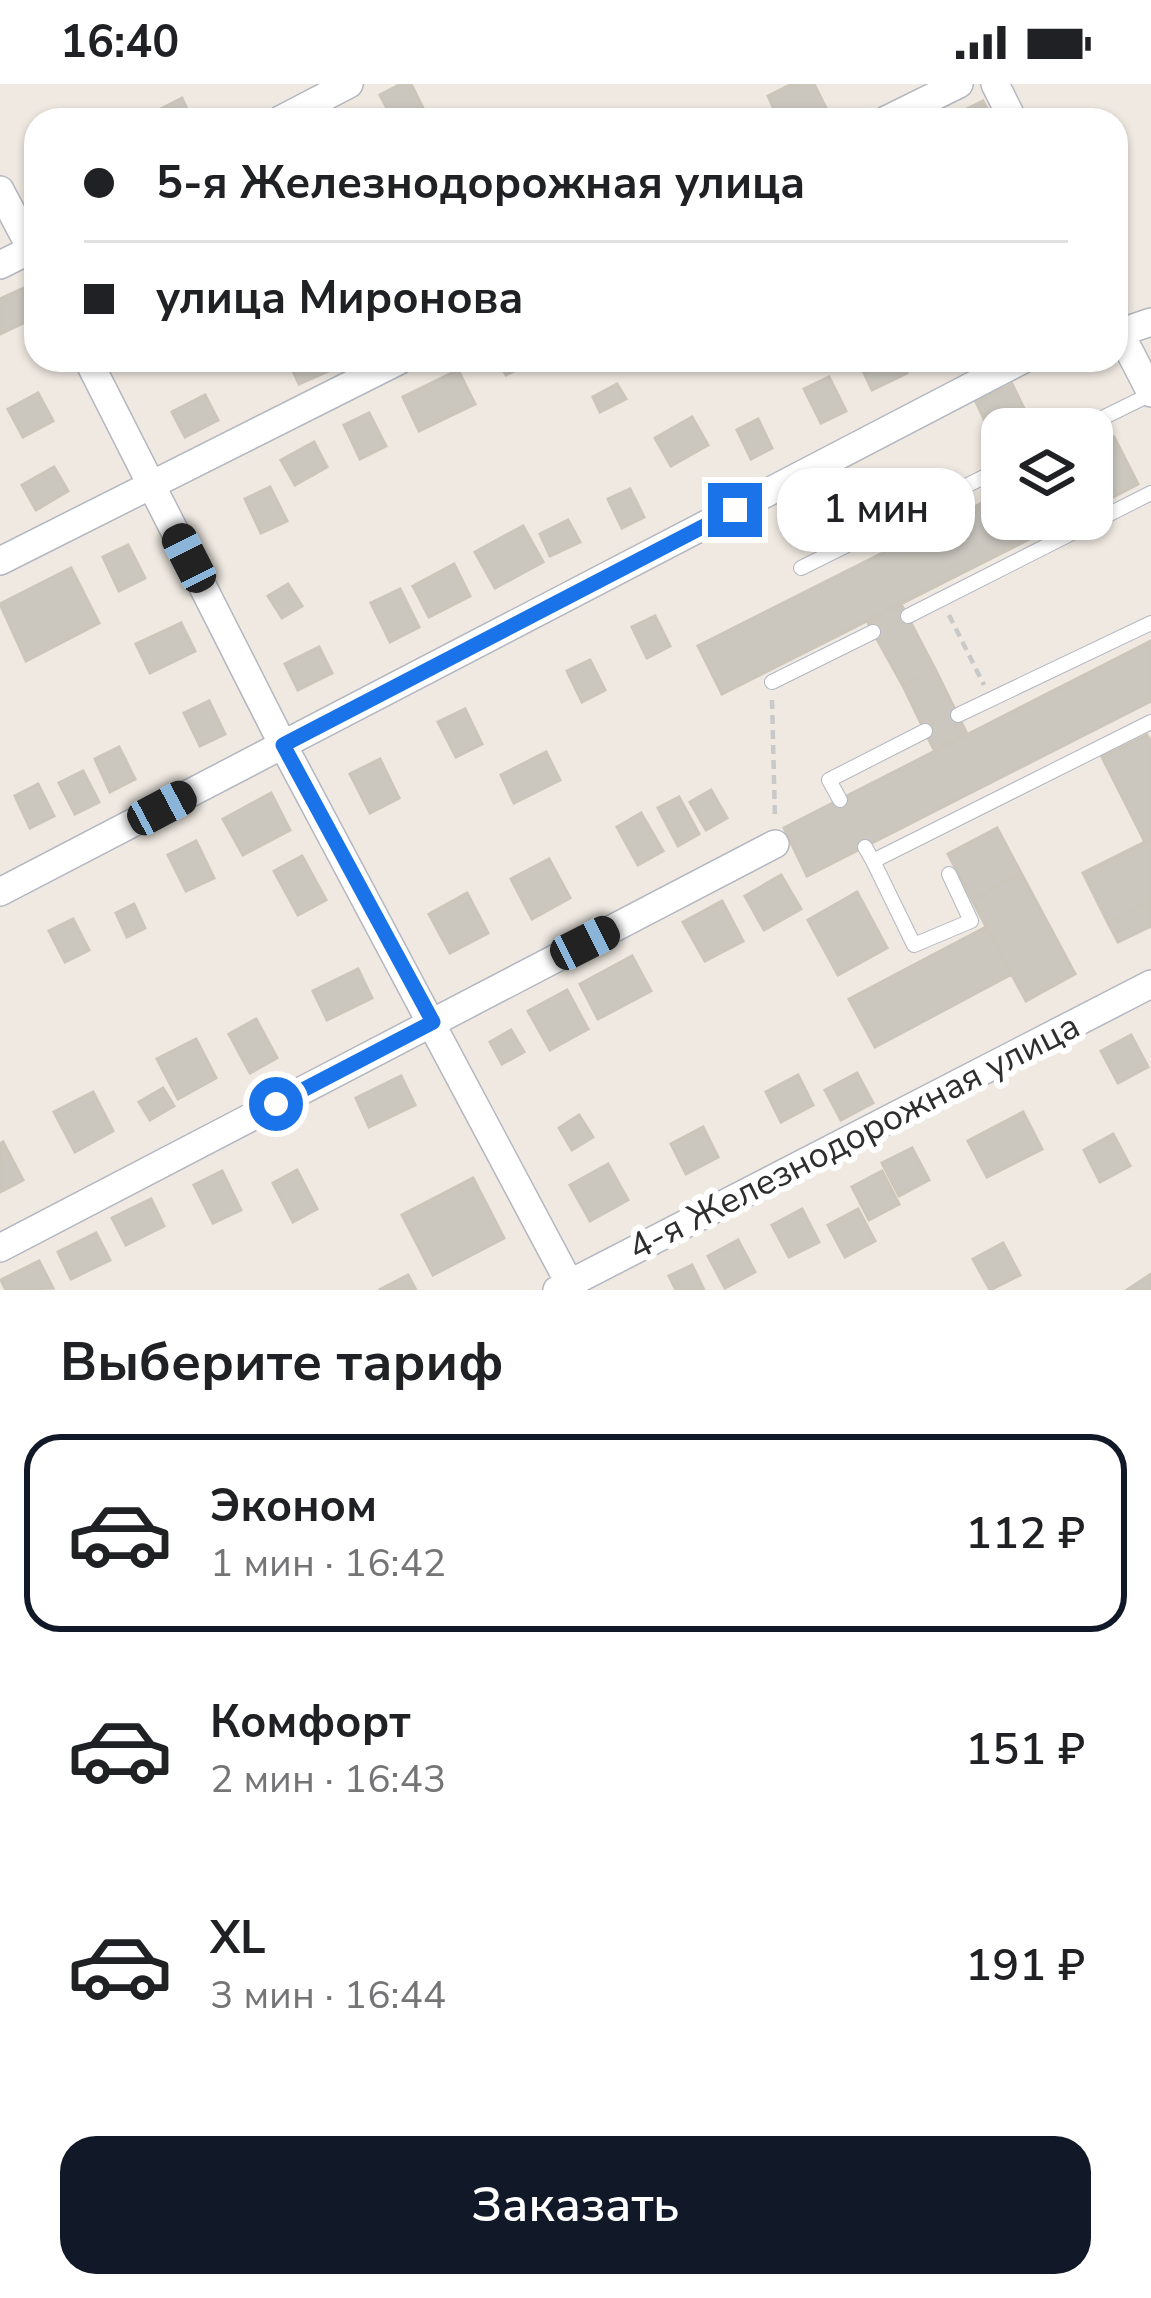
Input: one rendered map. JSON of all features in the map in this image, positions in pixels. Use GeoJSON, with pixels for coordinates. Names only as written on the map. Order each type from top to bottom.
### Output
{"type":"FeatureCollection","features":[{"type":"Feature","properties":{"kind":"street"},"geometry":{"type":"LineString","coordinates":[[303,108],[349,84]]}},
{"type":"Feature","properties":{"kind":"street"},"geometry":{"type":"LineString","coordinates":[[910,108],[959,84]]}},
{"type":"Feature","properties":{"kind":"street"},"geometry":{"type":"LineString","coordinates":[[0,190],[24,233]]}},
{"type":"Feature","properties":{"kind":"street"},"geometry":{"type":"LineString","coordinates":[[1128,351],[1151,393]]}},
{"type":"Feature","properties":{"kind":"street"},"geometry":{"type":"LineString","coordinates":[[94,372],[567,1288]]}},
{"type":"Feature","properties":{"kind":"street"},"geometry":{"type":"LineString","coordinates":[[0,561],[376,372]]}},
{"type":"Feature","properties":{"kind":"street"},"geometry":{"type":"LineString","coordinates":[[0,892],[999,372]]}},
{"type":"Feature","properties":{"kind":"street"},"geometry":{"type":"LineString","coordinates":[[0,1248],[776,844]]}},
{"type":"Feature","properties":{"kind":"street","name":"4-я Железнодорожная улица"},"geometry":{"type":"LineString","coordinates":[[567,1288],[1151,984]]}},
{"type":"Feature","properties":{"kind":"lane"},"geometry":{"type":"LineString","coordinates":[[1113,412],[1151,393]]}},
{"type":"Feature","properties":{"kind":"lane"},"geometry":{"type":"LineString","coordinates":[[801,568],[981,478]]}},
{"type":"Feature","properties":{"kind":"lane"},"geometry":{"type":"LineString","coordinates":[[908,616],[1151,493]]}},
{"type":"Feature","properties":{"kind":"lane"},"geometry":{"type":"LineString","coordinates":[[958,716],[1151,623]]}},
{"type":"Feature","properties":{"kind":"lane"},"geometry":{"type":"LineString","coordinates":[[772,682],[873,632]]}},
{"type":"Feature","properties":{"kind":"lane"},"geometry":{"type":"LineString","coordinates":[[950,874],[971,921],[914,945],[869,854],[1151,722]]}},
{"type":"Feature","properties":{"kind":"lane"},"geometry":{"type":"LineString","coordinates":[[840,800],[829,780],[925,731]]}},
{"type":"Feature","properties":{"kind":"path"},"geometry":{"type":"LineString","coordinates":[[940,600],[992,699]]}},
{"type":"Feature","properties":{"kind":"path"},"geometry":{"type":"LineString","coordinates":[[772,682],[776,844]]}},
{"type":"Feature","properties":{"kind":"building"},"geometry":{"type":"Polygon","coordinates":[[[411,84],[423,108],[387,108],[380,95],[411,84]]]}},
{"type":"Feature","properties":{"kind":"building"},"geometry":{"type":"Polygon","coordinates":[[[792,84],[814,84],[826,108],[774,108],[768,96],[792,84]]]}},
{"type":"Feature","properties":{"kind":"building"},"geometry":{"type":"Polygon","coordinates":[[[182,98],[187,108],[163,108],[182,98]]]}},
{"type":"Feature","properties":{"kind":"building"},"geometry":{"type":"Polygon","coordinates":[[[24,288],[24,323],[0,334],[0,299],[24,288]]]}},
{"type":"Feature","properties":{"kind":"building"},"geometry":{"type":"Polygon","coordinates":[[[294,372],[326,372],[299,384],[294,372]]]}},
{"type":"Feature","properties":{"kind":"building"},"geometry":{"type":"Polygon","coordinates":[[[459,372],[475,404],[419,431],[403,397],[459,372]]]}},
{"type":"Feature","properties":{"kind":"building"},"geometry":{"type":"Polygon","coordinates":[[[864,372],[907,372],[907,373],[872,390],[864,372]]]}},
{"type":"Feature","properties":{"kind":"building"},"geometry":{"type":"Polygon","coordinates":[[[829,377],[846,411],[821,423],[804,389],[829,377]]]}},
{"type":"Feature","properties":{"kind":"building"},"geometry":{"type":"Polygon","coordinates":[[[617,384],[626,399],[600,412],[593,397],[617,384]]]}},
{"type":"Feature","properties":{"kind":"building"},"geometry":{"type":"Polygon","coordinates":[[[1012,384],[1024,408],[981,408],[981,413],[976,402],[1012,384]]]}},
{"type":"Feature","properties":{"kind":"building"},"geometry":{"type":"Polygon","coordinates":[[[38,393],[53,421],[23,437],[8,409],[38,393]]]}},
{"type":"Feature","properties":{"kind":"building"},"geometry":{"type":"Polygon","coordinates":[[[205,395],[218,420],[185,437],[172,412],[205,395]]]}},
{"type":"Feature","properties":{"kind":"building"},"geometry":{"type":"Polygon","coordinates":[[[369,413],[386,446],[360,459],[344,425],[369,413]]]}},
{"type":"Feature","properties":{"kind":"building"},"geometry":{"type":"Polygon","coordinates":[[[692,417],[708,445],[671,466],[655,438],[692,417]]]}},
{"type":"Feature","properties":{"kind":"building"},"geometry":{"type":"Polygon","coordinates":[[[758,419],[772,448],[751,459],[737,430],[758,419]]]}},
{"type":"Feature","properties":{"kind":"building"},"geometry":{"type":"Polygon","coordinates":[[[1113,438],[1138,484],[1113,497],[1113,438]]]}},
{"type":"Feature","properties":{"kind":"building"},"geometry":{"type":"Polygon","coordinates":[[[314,442],[327,467],[295,485],[281,460],[314,442]]]}},
{"type":"Feature","properties":{"kind":"building"},"geometry":{"type":"Polygon","coordinates":[[[54,467],[68,491],[36,510],[22,485],[54,467]]]}},
{"type":"Feature","properties":{"kind":"building"},"geometry":{"type":"Polygon","coordinates":[[[270,487],[287,521],[261,533],[245,499],[270,487]]]}},
{"type":"Feature","properties":{"kind":"building"},"geometry":{"type":"Polygon","coordinates":[[[630,489],[644,517],[622,528],[608,499],[630,489]]]}},
{"type":"Feature","properties":{"kind":"building"},"geometry":{"type":"Polygon","coordinates":[[[981,504],[981,540],[1027,540],[722,694],[698,646],[981,504]]]}},
{"type":"Feature","properties":{"kind":"building"},"geometry":{"type":"Polygon","coordinates":[[[568,520],[580,542],[550,556],[540,534],[568,520]]]}},
{"type":"Feature","properties":{"kind":"building"},"geometry":{"type":"Polygon","coordinates":[[[523,526],[543,562],[495,588],[475,552],[523,526]]]}},
{"type":"Feature","properties":{"kind":"building"},"geometry":{"type":"Polygon","coordinates":[[[128,545],[145,578],[119,591],[103,557],[128,545]]]}},
{"type":"Feature","properties":{"kind":"building"},"geometry":{"type":"Polygon","coordinates":[[[454,564],[470,596],[429,617],[413,586],[454,564]]]}},
{"type":"Feature","properties":{"kind":"building"},"geometry":{"type":"Polygon","coordinates":[[[71,568],[99,623],[26,661],[0,604],[71,568]]]}},
{"type":"Feature","properties":{"kind":"building"},"geometry":{"type":"Polygon","coordinates":[[[288,584],[302,606],[282,618],[268,596],[288,584]]]}},
{"type":"Feature","properties":{"kind":"building"},"geometry":{"type":"Polygon","coordinates":[[[400,589],[419,627],[390,642],[371,603],[400,589]]]}},
{"type":"Feature","properties":{"kind":"building"},"geometry":{"type":"Polygon","coordinates":[[[901,604],[935,669],[903,686],[867,621],[901,604]]]}},
{"type":"Feature","properties":{"kind":"building"},"geometry":{"type":"Polygon","coordinates":[[[655,616],[670,646],[647,658],[632,627],[655,616]]]}},
{"type":"Feature","properties":{"kind":"building"},"geometry":{"type":"Polygon","coordinates":[[[181,623],[195,651],[150,673],[136,644],[181,623]]]}},
{"type":"Feature","properties":{"kind":"building"},"geometry":{"type":"Polygon","coordinates":[[[1151,641],[1151,701],[807,876],[784,828],[1151,641]]]}},
{"type":"Feature","properties":{"kind":"building"},"geometry":{"type":"Polygon","coordinates":[[[319,647],[332,673],[298,690],[285,664],[319,647]]]}},
{"type":"Feature","properties":{"kind":"building"},"geometry":{"type":"Polygon","coordinates":[[[590,660],[605,690],[582,702],[567,671],[590,660]]]}},
{"type":"Feature","properties":{"kind":"building"},"geometry":{"type":"Polygon","coordinates":[[[935,669],[967,734],[934,750],[903,686],[935,669]]]}},
{"type":"Feature","properties":{"kind":"building"},"geometry":{"type":"Polygon","coordinates":[[[209,701],[225,734],[200,746],[184,713],[209,701]]]}},
{"type":"Feature","properties":{"kind":"building"},"geometry":{"type":"Polygon","coordinates":[[[465,709],[482,744],[456,757],[438,722],[465,709]]]}},
{"type":"Feature","properties":{"kind":"building"},"geometry":{"type":"Polygon","coordinates":[[[1147,735],[1151,742],[1151,839],[1145,842],[1102,757],[1147,735]]]}},
{"type":"Feature","properties":{"kind":"building"},"geometry":{"type":"Polygon","coordinates":[[[119,747],[135,779],[110,792],[95,759],[119,747]]]}},
{"type":"Feature","properties":{"kind":"building"},"geometry":{"type":"Polygon","coordinates":[[[546,752],[560,780],[514,803],[501,775],[546,752]]]}},
{"type":"Feature","properties":{"kind":"building"},"geometry":{"type":"Polygon","coordinates":[[[380,759],[399,798],[370,813],[350,774],[380,759]]]}},
{"type":"Feature","properties":{"kind":"building"},"geometry":{"type":"Polygon","coordinates":[[[83,771],[99,802],[75,814],[59,783],[83,771]]]}},
{"type":"Feature","properties":{"kind":"building"},"geometry":{"type":"Polygon","coordinates":[[[38,784],[54,816],[30,828],[15,796],[38,784]]]}},
{"type":"Feature","properties":{"kind":"building"},"geometry":{"type":"Polygon","coordinates":[[[711,790],[727,818],[706,830],[690,802],[711,790]]]}},
{"type":"Feature","properties":{"kind":"building"},"geometry":{"type":"Polygon","coordinates":[[[271,793],[290,830],[243,855],[223,819],[271,793]]]}},
{"type":"Feature","properties":{"kind":"building"},"geometry":{"type":"Polygon","coordinates":[[[679,797],[699,834],[678,846],[658,808],[679,797]]]}},
{"type":"Feature","properties":{"kind":"building"},"geometry":{"type":"Polygon","coordinates":[[[641,813],[663,851],[638,865],[617,827],[641,813]]]}},
{"type":"Feature","properties":{"kind":"building"},"geometry":{"type":"Polygon","coordinates":[[[997,828],[1021,873],[972,900],[948,854],[997,828]]]}},
{"type":"Feature","properties":{"kind":"building"},"geometry":{"type":"Polygon","coordinates":[[[1151,839],[1151,901],[1108,923],[1083,873],[1151,839]]]}},
{"type":"Feature","properties":{"kind":"building"},"geometry":{"type":"Polygon","coordinates":[[[196,841],[214,878],[186,891],[168,855],[196,841]]]}},
{"type":"Feature","properties":{"kind":"building"},"geometry":{"type":"Polygon","coordinates":[[[302,856],[326,900],[298,915],[274,871],[302,856]]]}},
{"type":"Feature","properties":{"kind":"building"},"geometry":{"type":"Polygon","coordinates":[[[549,859],[570,898],[532,919],[511,879],[549,859]]]}},
{"type":"Feature","properties":{"kind":"building"},"geometry":{"type":"Polygon","coordinates":[[[1021,873],[1075,974],[1026,1001],[972,900],[1021,873]]]}},
{"type":"Feature","properties":{"kind":"building"},"geometry":{"type":"Polygon","coordinates":[[[781,875],[801,909],[764,930],[745,896],[781,875]]]}},
{"type":"Feature","properties":{"kind":"building"},"geometry":{"type":"Polygon","coordinates":[[[857,892],[887,948],[838,975],[808,920],[857,892]]]}},
{"type":"Feature","properties":{"kind":"building"},"geometry":{"type":"Polygon","coordinates":[[[467,893],[488,933],[450,953],[429,914],[467,893]]]}},
{"type":"Feature","properties":{"kind":"building"},"geometry":{"type":"Polygon","coordinates":[[[722,901],[743,941],[705,961],[683,922],[722,901]]]}},
{"type":"Feature","properties":{"kind":"building"},"geometry":{"type":"Polygon","coordinates":[[[1151,901],[1151,926],[1118,942],[1108,923],[1151,901]]]}},
{"type":"Feature","properties":{"kind":"building"},"geometry":{"type":"Polygon","coordinates":[[[134,904],[145,928],[127,937],[116,913],[134,904]]]}},
{"type":"Feature","properties":{"kind":"building"},"geometry":{"type":"Polygon","coordinates":[[[73,919],[89,950],[65,962],[49,931],[73,919]]]}},
{"type":"Feature","properties":{"kind":"building"},"geometry":{"type":"Polygon","coordinates":[[[986,927],[1012,974],[875,1047],[849,999],[986,927]]]}},
{"type":"Feature","properties":{"kind":"building"},"geometry":{"type":"Polygon","coordinates":[[[632,956],[651,991],[598,1019],[580,984],[632,956]]]}},
{"type":"Feature","properties":{"kind":"building"},"geometry":{"type":"Polygon","coordinates":[[[358,969],[372,998],[327,1020],[313,991],[358,969]]]}},
{"type":"Feature","properties":{"kind":"building"},"geometry":{"type":"Polygon","coordinates":[[[567,990],[588,1029],[550,1050],[528,1011],[567,990]]]}},
{"type":"Feature","properties":{"kind":"building"},"geometry":{"type":"Polygon","coordinates":[[[256,1019],[277,1058],[250,1073],[229,1034],[256,1019]]]}},
{"type":"Feature","properties":{"kind":"building"},"geometry":{"type":"Polygon","coordinates":[[[511,1030],[524,1052],[502,1064],[490,1042],[511,1030]]]}},
{"type":"Feature","properties":{"kind":"building"},"geometry":{"type":"Polygon","coordinates":[[[1131,1035],[1148,1067],[1118,1083],[1101,1051],[1131,1035]]]}},
{"type":"Feature","properties":{"kind":"building"},"geometry":{"type":"Polygon","coordinates":[[[196,1039],[216,1078],[178,1099],[157,1059],[196,1039]]]}},
{"type":"Feature","properties":{"kind":"building"},"geometry":{"type":"Polygon","coordinates":[[[857,1073],[873,1103],[841,1120],[825,1090],[857,1073]]]}},
{"type":"Feature","properties":{"kind":"building"},"geometry":{"type":"Polygon","coordinates":[[[798,1075],[813,1105],[781,1122],[766,1092],[798,1075]]]}},
{"type":"Feature","properties":{"kind":"building"},"geometry":{"type":"Polygon","coordinates":[[[401,1076],[415,1105],[369,1127],[356,1098],[401,1076]]]}},
{"type":"Feature","properties":{"kind":"building"},"geometry":{"type":"Polygon","coordinates":[[[163,1088],[174,1106],[150,1120],[139,1102],[163,1088]]]}},
{"type":"Feature","properties":{"kind":"building"},"geometry":{"type":"Polygon","coordinates":[[[93,1092],[113,1131],[75,1152],[54,1112],[93,1092]]]}},
{"type":"Feature","properties":{"kind":"building"},"geometry":{"type":"Polygon","coordinates":[[[1023,1112],[1042,1149],[987,1177],[968,1141],[1023,1112]]]}},
{"type":"Feature","properties":{"kind":"building"},"geometry":{"type":"Polygon","coordinates":[[[579,1115],[593,1137],[572,1150],[559,1128],[579,1115]]]}},
{"type":"Feature","properties":{"kind":"building"},"geometry":{"type":"Polygon","coordinates":[[[703,1127],[718,1157],[686,1174],[671,1144],[703,1127]]]}},
{"type":"Feature","properties":{"kind":"building"},"geometry":{"type":"Polygon","coordinates":[[[1113,1134],[1130,1166],[1100,1182],[1084,1150],[1113,1134]]]}},
{"type":"Feature","properties":{"kind":"building"},"geometry":{"type":"Polygon","coordinates":[[[3,1142],[23,1180],[0,1192],[0,1144],[3,1142]]]}},
{"type":"Feature","properties":{"kind":"building"},"geometry":{"type":"Polygon","coordinates":[[[912,1148],[929,1180],[899,1196],[882,1163],[912,1148]]]}},
{"type":"Feature","properties":{"kind":"building"},"geometry":{"type":"Polygon","coordinates":[[[608,1164],[628,1200],[590,1221],[570,1185],[608,1164]]]}},
{"type":"Feature","properties":{"kind":"building"},"geometry":{"type":"Polygon","coordinates":[[[297,1170],[317,1209],[293,1222],[273,1183],[297,1170]]]}},
{"type":"Feature","properties":{"kind":"building"},"geometry":{"type":"Polygon","coordinates":[[[222,1171],[241,1210],[213,1223],[194,1185],[222,1171]]]}},
{"type":"Feature","properties":{"kind":"building"},"geometry":{"type":"Polygon","coordinates":[[[882,1171],[899,1204],[869,1220],[852,1187],[882,1171]]]}},
{"type":"Feature","properties":{"kind":"building"},"geometry":{"type":"Polygon","coordinates":[[[473,1178],[504,1238],[433,1275],[402,1215],[473,1178]]]}},
{"type":"Feature","properties":{"kind":"building"},"geometry":{"type":"Polygon","coordinates":[[[151,1199],[164,1226],[126,1245],[112,1218],[151,1199]]]}},
{"type":"Feature","properties":{"kind":"building"},"geometry":{"type":"Polygon","coordinates":[[[802,1209],[819,1242],[789,1257],[772,1225],[802,1209]]]}},
{"type":"Feature","properties":{"kind":"building"},"geometry":{"type":"Polygon","coordinates":[[[858,1209],[875,1241],[845,1257],[828,1225],[858,1209]]]}},
{"type":"Feature","properties":{"kind":"building"},"geometry":{"type":"Polygon","coordinates":[[[96,1233],[110,1260],[71,1279],[58,1252],[96,1233]]]}},
{"type":"Feature","properties":{"kind":"building"},"geometry":{"type":"Polygon","coordinates":[[[738,1240],[755,1272],[725,1288],[708,1256],[738,1240]]]}},
{"type":"Feature","properties":{"kind":"building"},"geometry":{"type":"Polygon","coordinates":[[[1003,1243],[1020,1275],[990,1290],[973,1259],[1003,1243]]]}},
{"type":"Feature","properties":{"kind":"building"},"geometry":{"type":"Polygon","coordinates":[[[39,1261],[53,1288],[6,1290],[1,1280],[39,1261]]]}},
{"type":"Feature","properties":{"kind":"building"},"geometry":{"type":"Polygon","coordinates":[[[692,1265],[704,1290],[676,1290],[669,1276],[692,1265]]]}},
{"type":"Feature","properties":{"kind":"building"},"geometry":{"type":"Polygon","coordinates":[[[1151,1274],[1151,1290],[1127,1290],[1151,1274]]]}},
{"type":"Feature","properties":{"kind":"building"},"geometry":{"type":"Polygon","coordinates":[[[408,1275],[416,1290],[379,1290],[408,1275]]]}},
{"type":"Feature","properties":{"kind":"route"},"geometry":{"type":"LineString","coordinates":[[276,1104],[433,1022],[283,745],[735,510]]}}]}
